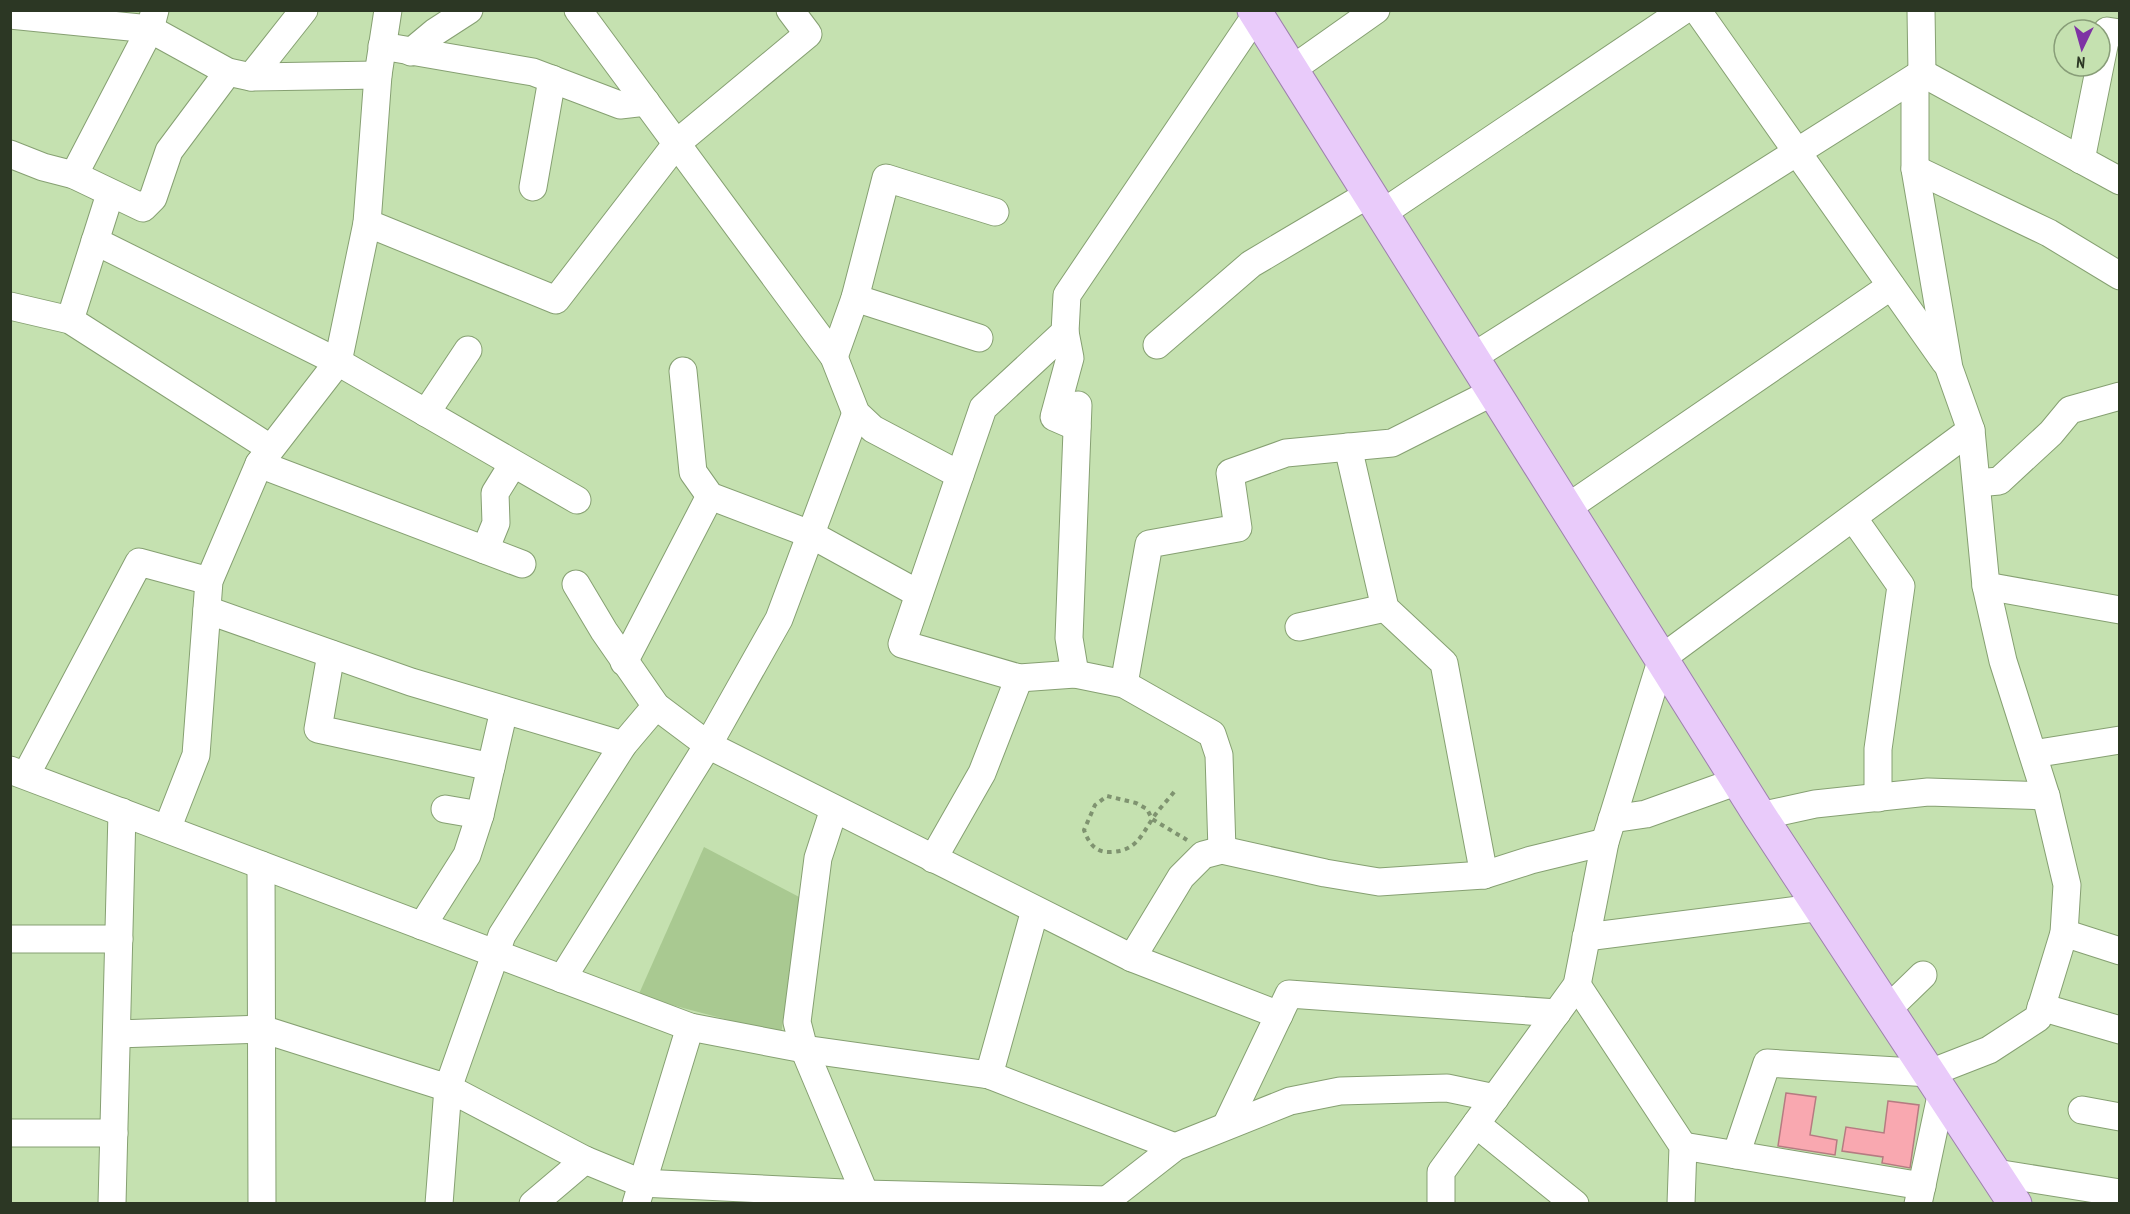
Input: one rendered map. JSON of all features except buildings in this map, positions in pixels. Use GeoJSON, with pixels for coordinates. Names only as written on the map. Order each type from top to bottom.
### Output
{"type":"FeatureCollection","features":[{"type":"Feature","properties":{"kind":"main road"},"geometry":{"type":"LineString","coordinates":[[1255,13],[1760,816],[1822,907],[2014,1203]]}},
{"type":"Feature","properties":{"kind":"street"},"geometry":{"type":"LineString","coordinates":[[10,154],[43,168],[74,175],[143,208],[149,205],[169,151],[304,10]]}},
{"type":"Feature","properties":{"kind":"street"},"geometry":{"type":"LineString","coordinates":[[167,829],[196,755],[208,581],[265,456],[338,362],[367,223],[378,75],[388,10]]}},
{"type":"Feature","properties":{"kind":"street"},"geometry":{"type":"LineString","coordinates":[[411,52],[435,32],[469,10]]}},
{"type":"Feature","properties":{"kind":"street"},"geometry":{"type":"LineString","coordinates":[[578,10],[834,357],[856,413],[873,429],[960,475]]}},
{"type":"Feature","properties":{"kind":"street"},"geometry":{"type":"LineString","coordinates":[[367,223],[556,300],[677,143],[808,34],[790,10]]}},
{"type":"Feature","properties":{"kind":"street"},"geometry":{"type":"LineString","coordinates":[[1291,70],[1377,10]]}},
{"type":"Feature","properties":{"kind":"street"},"geometry":{"type":"LineString","coordinates":[[1157,345],[1251,264],[1375,204],[1684,10]]}},
{"type":"Feature","properties":{"kind":"street"},"geometry":{"type":"LineString","coordinates":[[1697,10],[1949,368]]}},
{"type":"Feature","properties":{"kind":"street"},"geometry":{"type":"LineString","coordinates":[[1736,1155],[1767,1063],[1936,1082],[2038,1018],[2064,933],[2067,885],[2046,796],[2004,661],[1986,586],[1971,430],[1949,368],[1915,169],[1921,10]]}},
{"type":"Feature","properties":{"kind":"street"},"geometry":{"type":"LineString","coordinates":[[1075,674],[1069,638],[1078,416],[1054,417],[1070,358],[1065,332],[1067,295],[1255,13]]}},
{"type":"Feature","properties":{"kind":"street"},"geometry":{"type":"LineString","coordinates":[[10,15],[152,20],[240,75],[378,75]]}},
{"type":"Feature","properties":{"kind":"street"},"geometry":{"type":"LineString","coordinates":[[74,175],[152,20]]}},
{"type":"Feature","properties":{"kind":"street"},"geometry":{"type":"LineString","coordinates":[[2081,160],[2108,31],[2120,33]]}},
{"type":"Feature","properties":{"kind":"street"},"geometry":{"type":"LineString","coordinates":[[382,46],[533,72],[620,105],[646,102]]}},
{"type":"Feature","properties":{"kind":"street"},"geometry":{"type":"LineString","coordinates":[[1471,358],[1918,76]]}},
{"type":"Feature","properties":{"kind":"street"},"geometry":{"type":"LineString","coordinates":[[1918,76],[2120,181]]}},
{"type":"Feature","properties":{"kind":"street"},"geometry":{"type":"LineString","coordinates":[[534,187],[543,118],[552,79]]}},
{"type":"Feature","properties":{"kind":"street"},"geometry":{"type":"LineString","coordinates":[[1915,169],[2049,233],[2120,276]]}},
{"type":"Feature","properties":{"kind":"street"},"geometry":{"type":"LineString","coordinates":[[834,357],[855,298],[886,178],[995,212]]}},
{"type":"Feature","properties":{"kind":"street"},"geometry":{"type":"LineString","coordinates":[[70,320],[110,194]]}},
{"type":"Feature","properties":{"kind":"street"},"geometry":{"type":"LineString","coordinates":[[95,241],[338,362],[577,500]]}},
{"type":"Feature","properties":{"kind":"street"},"geometry":{"type":"LineString","coordinates":[[1567,508],[1891,286]]}},
{"type":"Feature","properties":{"kind":"street"},"geometry":{"type":"LineString","coordinates":[[855,298],[979,338]]}},
{"type":"Feature","properties":{"kind":"street"},"geometry":{"type":"LineString","coordinates":[[10,306],[70,320],[265,456],[522,564]]}},
{"type":"Feature","properties":{"kind":"street"},"geometry":{"type":"LineString","coordinates":[[1065,332],[983,408],[902,644],[1019,678],[1075,674],[1124,684],[1212,734],[1219,755],[1212,852],[1181,877],[1132,958]]}},
{"type":"Feature","properties":{"kind":"street"},"geometry":{"type":"LineString","coordinates":[[426,413],[468,350]]}},
{"type":"Feature","properties":{"kind":"street"},"geometry":{"type":"LineString","coordinates":[[683,371],[693,472],[710,496],[810,534],[919,594]]}},
{"type":"Feature","properties":{"kind":"street"},"geometry":{"type":"LineString","coordinates":[[1124,684],[1149,544],[1238,528],[1230,473],[1286,453],[1392,443],[1493,392]]}},
{"type":"Feature","properties":{"kind":"street"},"geometry":{"type":"LineString","coordinates":[[1977,483],[1999,481],[2051,433],[2070,410],[2120,396]]}},
{"type":"Feature","properties":{"kind":"street"},"geometry":{"type":"LineString","coordinates":[[562,979],[708,745],[779,619],[856,413]]}},
{"type":"Feature","properties":{"kind":"street"},"geometry":{"type":"LineString","coordinates":[[1441,1203],[1441,1172],[1577,985],[1608,831],[1662,658],[1854,519],[1971,430]]}},
{"type":"Feature","properties":{"kind":"street"},"geometry":{"type":"LineString","coordinates":[[1348,447],[1385,608],[1444,663],[1484,875]]}},
{"type":"Feature","properties":{"kind":"street"},"geometry":{"type":"LineString","coordinates":[[485,550],[496,523],[495,493],[513,464]]}},
{"type":"Feature","properties":{"kind":"street"},"geometry":{"type":"LineString","coordinates":[[624,662],[710,496]]}},
{"type":"Feature","properties":{"kind":"street"},"geometry":{"type":"LineString","coordinates":[[1854,519],[1901,586],[1878,749],[1878,798]]}},
{"type":"Feature","properties":{"kind":"street"},"geometry":{"type":"LineString","coordinates":[[208,581],[139,562],[18,772],[690,1027],[804,1049],[989,1075],[1175,1147]]}},
{"type":"Feature","properties":{"kind":"street"},"geometry":{"type":"LineString","coordinates":[[576,584],[624,662],[656,706],[708,745],[1132,958],[1278,1016]]}},
{"type":"Feature","properties":{"kind":"street"},"geometry":{"type":"LineString","coordinates":[[1986,586],[2120,610]]}},
{"type":"Feature","properties":{"kind":"street"},"geometry":{"type":"LineString","coordinates":[[1299,627],[1385,608]]}},
{"type":"Feature","properties":{"kind":"street"},"geometry":{"type":"LineString","coordinates":[[207,610],[411,682],[623,745]]}},
{"type":"Feature","properties":{"kind":"street"},"geometry":{"type":"LineString","coordinates":[[331,654],[318,729],[491,767]]}},
{"type":"Feature","properties":{"kind":"street"},"geometry":{"type":"LineString","coordinates":[[933,859],[982,773],[1019,678]]}},
{"type":"Feature","properties":{"kind":"street"},"geometry":{"type":"LineString","coordinates":[[439,1203],[448,1088],[502,934],[623,745],[656,706]]}},
{"type":"Feature","properties":{"kind":"street"},"geometry":{"type":"LineString","coordinates":[[422,926],[467,855],[480,815],[504,710]]}},
{"type":"Feature","properties":{"kind":"street"},"geometry":{"type":"LineString","coordinates":[[2033,753],[2120,740]]}},
{"type":"Feature","properties":{"kind":"street"},"geometry":{"type":"LineString","coordinates":[[1212,852],[1379,882],[1484,875],[1531,860],[1646,814],[1738,781]]}},
{"type":"Feature","properties":{"kind":"street"},"geometry":{"type":"LineString","coordinates":[[1760,816],[1815,804],[1928,792],[2046,796]]}},
{"type":"Feature","properties":{"kind":"street"},"geometry":{"type":"LineString","coordinates":[[445,809],[480,815]]}},
{"type":"Feature","properties":{"kind":"street"},"geometry":{"type":"LineString","coordinates":[[834,809],[818,858],[797,1022],[804,1049],[865,1194]]}},
{"type":"Feature","properties":{"kind":"street"},"geometry":{"type":"LineString","coordinates":[[112,1203],[122,812]]}},
{"type":"Feature","properties":{"kind":"street"},"geometry":{"type":"LineString","coordinates":[[261,865],[262,1203]]}},
{"type":"Feature","properties":{"kind":"street"},"geometry":{"type":"LineString","coordinates":[[1586,938],[1822,907]]}},
{"type":"Feature","properties":{"kind":"street"},"geometry":{"type":"LineString","coordinates":[[989,1075],[1035,910]]}},
{"type":"Feature","properties":{"kind":"street"},"geometry":{"type":"LineString","coordinates":[[2064,933],[2120,951]]}},
{"type":"Feature","properties":{"kind":"street"},"geometry":{"type":"LineString","coordinates":[[10,939],[119,939]]}},
{"type":"Feature","properties":{"kind":"street"},"geometry":{"type":"LineString","coordinates":[[1888,1009],[1923,975]]}},
{"type":"Feature","properties":{"kind":"street"},"geometry":{"type":"LineString","coordinates":[[1577,985],[1683,1146],[1681,1203]]}},
{"type":"Feature","properties":{"kind":"street"},"geometry":{"type":"LineString","coordinates":[[1226,1126],[1289,994],[1557,1013]]}},
{"type":"Feature","properties":{"kind":"street"},"geometry":{"type":"LineString","coordinates":[[2041,1007],[2120,1030]]}},
{"type":"Feature","properties":{"kind":"street"},"geometry":{"type":"LineString","coordinates":[[639,1193],[690,1027]]}},
{"type":"Feature","properties":{"kind":"street"},"geometry":{"type":"LineString","coordinates":[[117,1034],[262,1029],[448,1088],[585,1160],[639,1193],[751,1196],[865,1194],[1108,1202],[1175,1147],[1290,1101],[1340,1091],[1447,1088],[1495,1098]]}},
{"type":"Feature","properties":{"kind":"street"},"geometry":{"type":"LineString","coordinates":[[1683,1146],[1736,1155],[1920,1195],[1936,1082]]}},
{"type":"Feature","properties":{"kind":"street"},"geometry":{"type":"LineString","coordinates":[[2082,1110],[2120,1117]]}},
{"type":"Feature","properties":{"kind":"street"},"geometry":{"type":"LineString","coordinates":[[1476,1124],[1575,1203]]}},
{"type":"Feature","properties":{"kind":"street"},"geometry":{"type":"LineString","coordinates":[[10,1134],[114,1133]]}},
{"type":"Feature","properties":{"kind":"street"},"geometry":{"type":"LineString","coordinates":[[533,1203],[585,1160]]}},
{"type":"Feature","properties":{"kind":"street"},"geometry":{"type":"LineString","coordinates":[[1996,1173],[2120,1193]]}},
{"type":"Feature","properties":{"kind":"path"},"geometry":{"type":"LineString","coordinates":[[1174,792],[1152,819],[1139,841],[1129,849],[1097,850],[1089,843],[1084,830],[1095,806],[1107,796],[1136,803],[1147,809],[1152,819],[1212,852]]}},
{"type":"Feature","properties":{"kind":"green space"},"geometry":{"type":"Polygon","coordinates":[[[704,847],[803,899],[781,1034],[638,996],[704,847]]]}}]}
